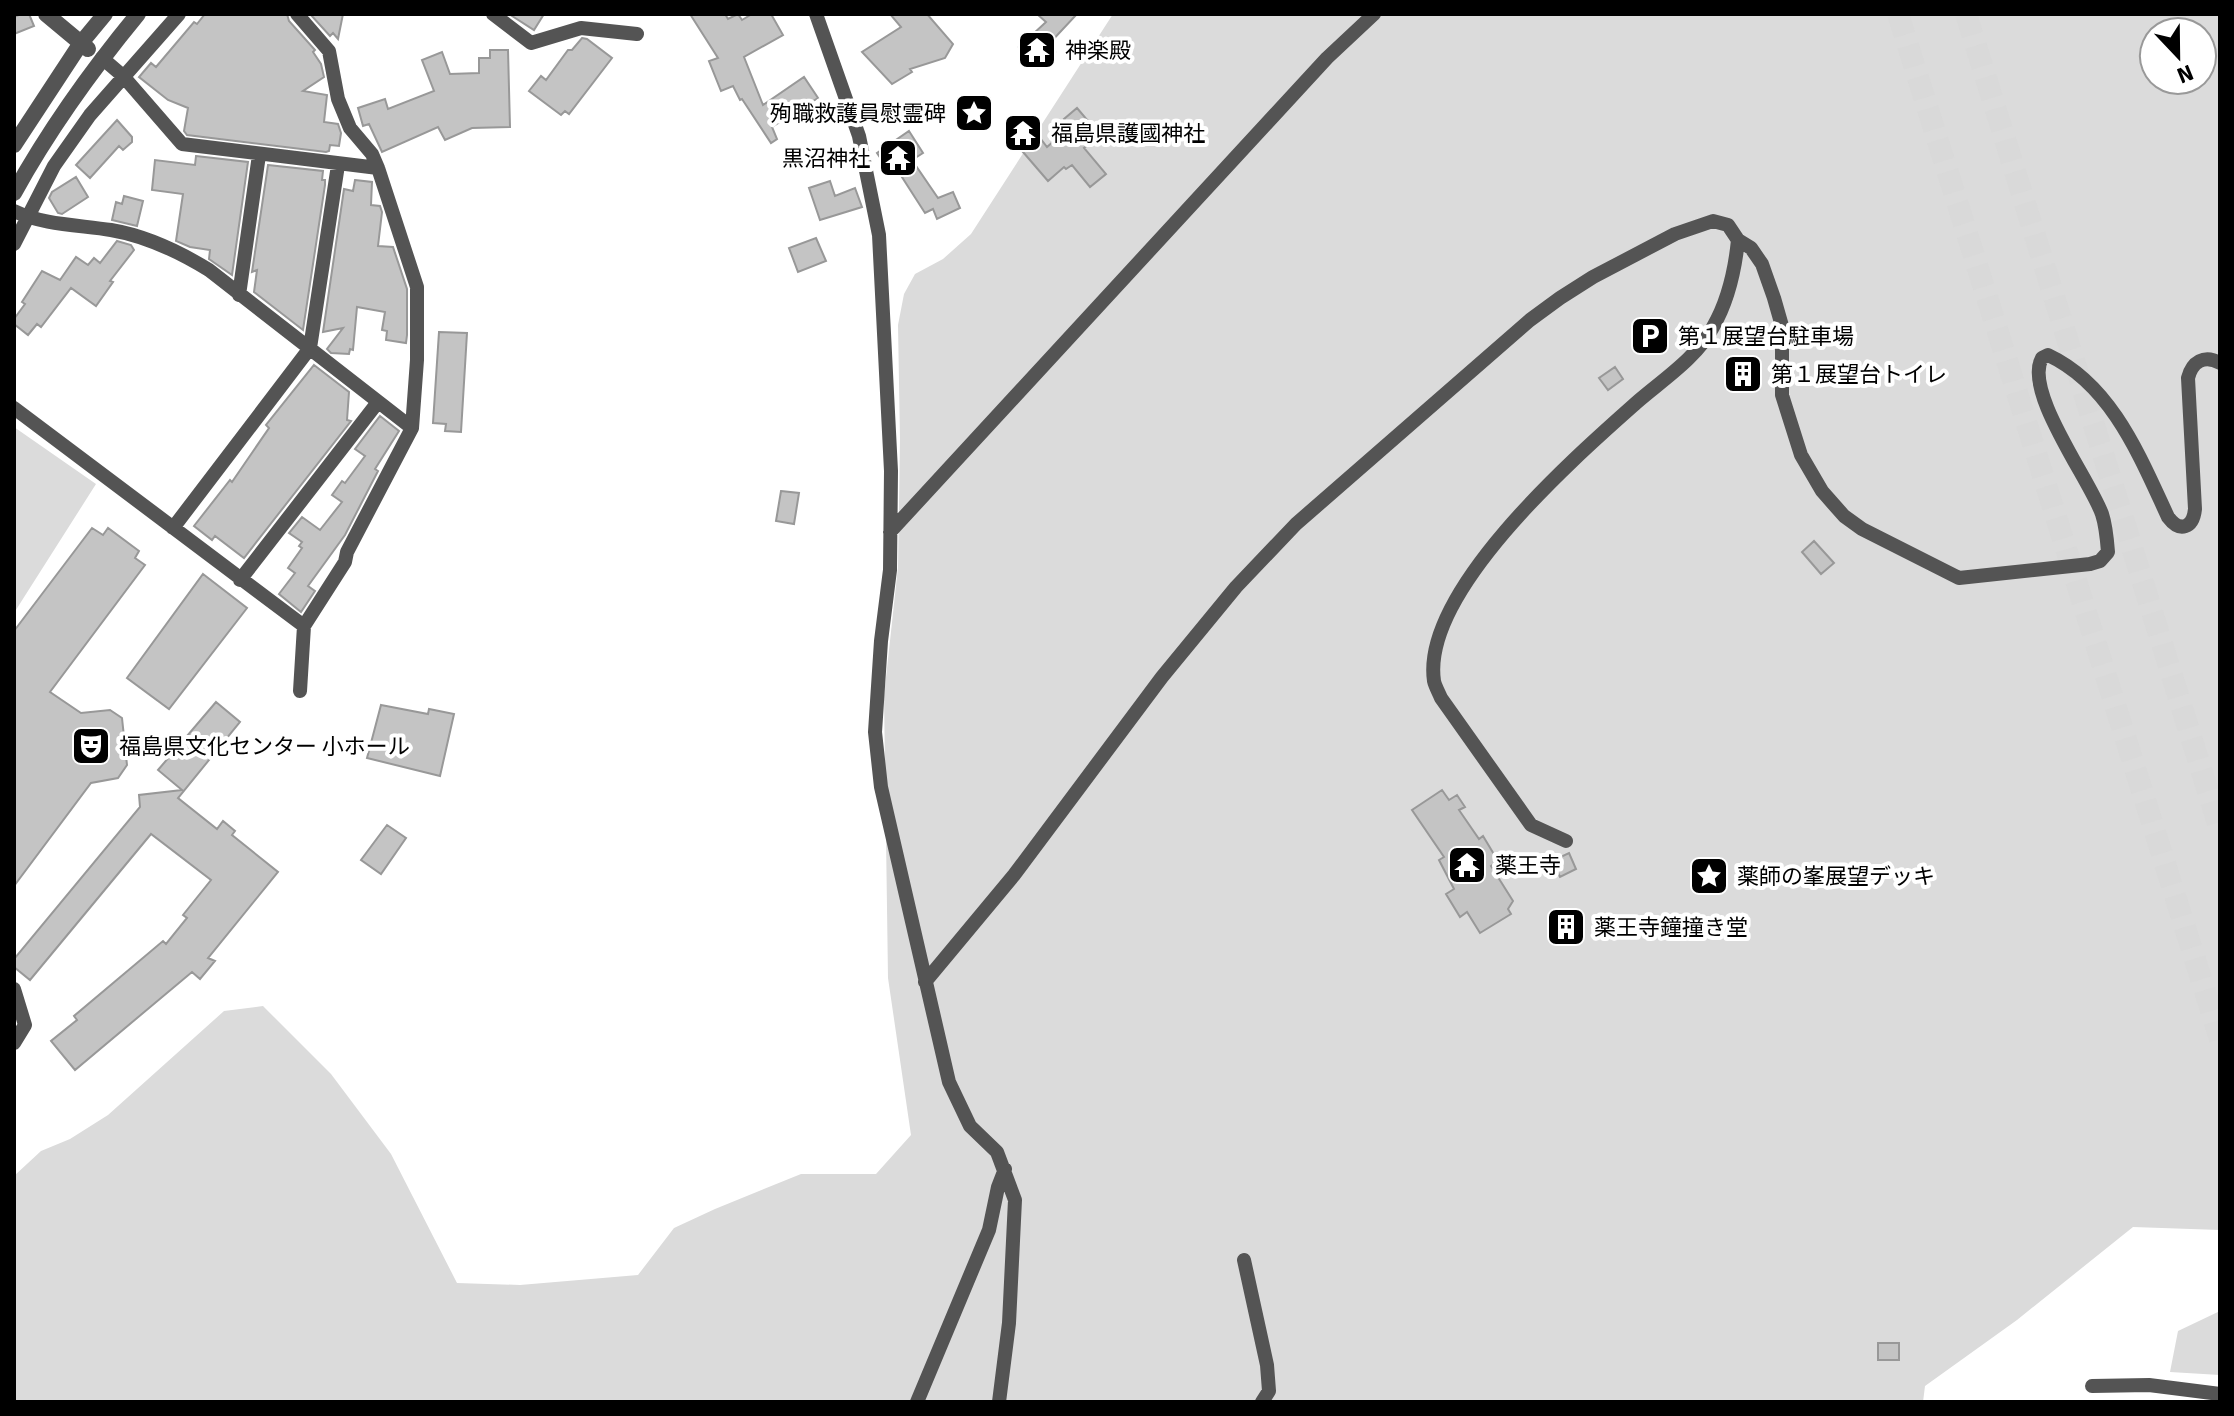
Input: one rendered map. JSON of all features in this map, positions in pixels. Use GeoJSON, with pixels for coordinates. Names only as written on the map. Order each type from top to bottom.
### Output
{"type":"FeatureCollection","features":[{"type":"Feature","properties":{"kind":"street"},"geometry":{"type":"LineString","coordinates":[[46,14],[123,76],[182,144],[378,168]]}},
{"type":"Feature","properties":{"kind":"street"},"geometry":{"type":"LineString","coordinates":[[14,145],[81,43],[105,14]]}},
{"type":"Feature","properties":{"kind":"street"},"geometry":{"type":"LineString","coordinates":[[14,193],[46,136],[138,14]]}},
{"type":"Feature","properties":{"kind":"street"},"geometry":{"type":"LineString","coordinates":[[14,244],[21,214],[90,115],[179,14]]}},
{"type":"Feature","properties":{"kind":"street"},"geometry":{"type":"LineString","coordinates":[[297,14],[329,51],[338,99],[350,128],[372,154],[378,168],[417,287],[417,360],[412,428],[347,552],[345,562],[304,626],[300,691]]}},
{"type":"Feature","properties":{"kind":"street"},"geometry":{"type":"LineString","coordinates":[[493,14],[531,43],[581,28],[637,34]]}},
{"type":"Feature","properties":{"kind":"street"},"geometry":{"type":"LineString","coordinates":[[816,14],[859,136],[879,235],[891,471],[890,570],[881,641],[875,732],[881,787],[949,1082],[970,1126],[990,1143],[1005,1169],[1015,1200],[1009,1323],[999,1402]]}},
{"type":"Feature","properties":{"kind":"street"},"geometry":{"type":"LineString","coordinates":[[890,532],[1327,58],[1374,14]]}},
{"type":"Feature","properties":{"kind":"street"},"geometry":{"type":"LineString","coordinates":[[239,295],[259,155]]}},
{"type":"Feature","properties":{"kind":"street"},"geometry":{"type":"LineString","coordinates":[[173,528],[310,348],[338,165]]}},
{"type":"Feature","properties":{"kind":"street"},"geometry":{"type":"LineString","coordinates":[[21,214],[148,239],[209,270],[412,428]]}},
{"type":"Feature","properties":{"kind":"street"},"geometry":{"type":"LineString","coordinates":[[925,982],[1014,875],[1162,677],[1236,587],[1296,524],[1506,340],[1560,298],[1675,234],[1713,221],[1728,225],[1762,264],[1782,326],[1782,395],[1790,429],[1810,474],[1833,505],[1862,529],[1959,578],[2090,564],[2100,561],[2108,552],[2102,514],[2057,428],[2042,389],[2038,377],[2042,358],[2048,355],[2067,364],[2112,409],[2142,461],[2168,517],[2173,525],[2182,528],[2194,518],[2195,509],[2188,378],[2191,367],[2201,360],[2220,363]]}},
{"type":"Feature","properties":{"kind":"street"},"geometry":{"type":"LineString","coordinates":[[1566,841],[1531,825],[1441,698],[1434,681],[1438,636],[1449,611],[1481,562],[1520,513],[1607,429],[1695,351],[1713,329],[1735,268],[1738,240]]}},
{"type":"Feature","properties":{"kind":"street"},"geometry":{"type":"LineString","coordinates":[[240,580],[378,402]]}},
{"type":"Feature","properties":{"kind":"street"},"geometry":{"type":"LineString","coordinates":[[14,408],[304,626]]}},
{"type":"Feature","properties":{"kind":"street"},"geometry":{"type":"LineString","coordinates":[[14,989],[25,1025],[14,1043]]}},
{"type":"Feature","properties":{"kind":"street"},"geometry":{"type":"LineString","coordinates":[[917,1402],[989,1230],[1005,1169]]}},
{"type":"Feature","properties":{"kind":"street"},"geometry":{"type":"LineString","coordinates":[[1244,1260],[1267,1365],[1269,1391],[1262,1402]]}},
{"type":"Feature","properties":{"kind":"street"},"geometry":{"type":"LineString","coordinates":[[2092,1386],[2149,1385],[2220,1394]]}},
{"type":"Feature","properties":{"kind":"shaded area"},"geometry":{"type":"Polygon","coordinates":[[[1113,14],[2220,14],[2220,1230],[2133,1227],[2017,1320],[1925,1386],[1923,1402],[14,1402],[14,1176],[41,1151],[70,1139],[108,1115],[224,1011],[263,1006],[331,1074],[391,1154],[457,1283],[520,1285],[638,1275],[674,1228],[801,1174],[876,1174],[911,1135],[888,978],[884,696],[898,567],[898,325],[904,294],[915,274],[943,259],[971,234],[1113,14]]]}},
{"type":"Feature","properties":{"kind":"shaded area"},"geometry":{"type":"Polygon","coordinates":[[[14,427],[96,484],[14,613],[14,427]]]}},
{"type":"Feature","properties":{"kind":"shaded area"},"geometry":{"type":"Polygon","coordinates":[[[2220,1311],[2220,1375],[2170,1372],[2178,1331],[2220,1311]]]}},
{"type":"Feature","properties":{"kind":"building"},"geometry":{"type":"Polygon","coordinates":[[[29,14],[34,26],[14,34],[14,17],[29,14]]]}},
{"type":"Feature","properties":{"kind":"building"},"geometry":{"type":"Polygon","coordinates":[[[205,14],[287,14],[289,21],[315,50],[313,52],[321,64],[324,77],[303,91],[327,95],[324,122],[338,124],[341,133],[339,146],[330,145],[326,152],[187,135],[184,131],[188,108],[168,100],[139,77],[151,63],[156,67],[194,22],[197,24],[205,14]]]}},
{"type":"Feature","properties":{"kind":"building"},"geometry":{"type":"Polygon","coordinates":[[[310,14],[343,14],[338,39],[333,33],[330,36],[310,14]]]}},
{"type":"Feature","properties":{"kind":"building"},"geometry":{"type":"Polygon","coordinates":[[[509,14],[544,14],[534,30],[509,14]]]}},
{"type":"Feature","properties":{"kind":"building"},"geometry":{"type":"Polygon","coordinates":[[[690,14],[725,14],[728,19],[738,14],[742,20],[752,14],[771,14],[783,35],[744,57],[763,105],[804,77],[818,98],[772,127],[777,139],[771,143],[733,86],[721,91],[709,61],[718,58],[690,14]]]}},
{"type":"Feature","properties":{"kind":"building"},"geometry":{"type":"Polygon","coordinates":[[[890,14],[927,14],[953,44],[945,58],[910,69],[912,72],[892,84],[862,52],[901,27],[890,14]]]}},
{"type":"Feature","properties":{"kind":"building"},"geometry":{"type":"Polygon","coordinates":[[[1037,14],[1077,14],[1048,45],[1055,52],[1038,68],[1019,47],[1046,22],[1037,14]]]}},
{"type":"Feature","properties":{"kind":"building"},"geometry":{"type":"Polygon","coordinates":[[[582,38],[612,58],[569,114],[565,111],[561,115],[529,91],[541,76],[546,80],[568,50],[572,50],[582,38]]]}},
{"type":"Feature","properties":{"kind":"building"},"geometry":{"type":"Polygon","coordinates":[[[490,50],[508,50],[510,127],[472,128],[445,140],[438,127],[382,152],[369,124],[363,126],[358,108],[385,99],[388,109],[434,91],[422,60],[442,52],[450,74],[479,73],[479,58],[490,58],[490,50]]]}},
{"type":"Feature","properties":{"kind":"building"},"geometry":{"type":"Polygon","coordinates":[[[1077,108],[1100,135],[1084,148],[1106,174],[1090,187],[1072,165],[1066,169],[1064,167],[1048,181],[1023,152],[1040,138],[1047,147],[1070,127],[1064,119],[1077,108]]]}},
{"type":"Feature","properties":{"kind":"building"},"geometry":{"type":"Polygon","coordinates":[[[117,120],[132,137],[132,142],[123,150],[119,146],[90,178],[76,165],[117,120]]]}},
{"type":"Feature","properties":{"kind":"building"},"geometry":{"type":"Polygon","coordinates":[[[909,131],[923,153],[912,160],[938,198],[953,192],[960,208],[937,219],[933,209],[925,213],[898,171],[892,175],[877,153],[909,131]]]}},
{"type":"Feature","properties":{"kind":"building"},"geometry":{"type":"Polygon","coordinates":[[[196,156],[248,162],[232,275],[209,259],[210,250],[176,241],[183,194],[152,190],[155,160],[195,165],[196,156]]]}},
{"type":"Feature","properties":{"kind":"building"},"geometry":{"type":"Polygon","coordinates":[[[268,165],[323,171],[322,180],[325,180],[303,330],[254,292],[257,270],[252,272],[268,165]]]}},
{"type":"Feature","properties":{"kind":"building"},"geometry":{"type":"Polygon","coordinates":[[[76,177],[88,197],[62,214],[58,213],[49,198],[52,192],[76,177]]]}},
{"type":"Feature","properties":{"kind":"building"},"geometry":{"type":"Polygon","coordinates":[[[355,180],[372,182],[371,205],[380,206],[382,212],[378,246],[393,247],[407,289],[406,343],[386,340],[387,331],[382,330],[385,312],[357,307],[353,350],[350,349],[349,354],[331,353],[327,349],[343,328],[323,332],[344,189],[353,191],[355,180]]]}},
{"type":"Feature","properties":{"kind":"building"},"geometry":{"type":"Polygon","coordinates":[[[830,181],[835,196],[855,188],[862,207],[820,220],[809,188],[830,181]]]}},
{"type":"Feature","properties":{"kind":"building"},"geometry":{"type":"Polygon","coordinates":[[[124,196],[143,201],[137,226],[112,220],[116,202],[122,204],[124,196]]]}},
{"type":"Feature","properties":{"kind":"building"},"geometry":{"type":"Polygon","coordinates":[[[816,238],[826,261],[798,272],[789,248],[816,238]]]}},
{"type":"Feature","properties":{"kind":"building"},"geometry":{"type":"Polygon","coordinates":[[[117,241],[131,245],[134,250],[110,281],[113,282],[96,306],[71,288],[41,327],[37,324],[28,335],[14,324],[14,319],[25,304],[22,302],[42,271],[60,280],[76,257],[88,265],[94,258],[100,263],[117,241]]]}},
{"type":"Feature","properties":{"kind":"building"},"geometry":{"type":"Polygon","coordinates":[[[439,332],[467,333],[461,432],[445,431],[446,424],[433,423],[439,332]]]}},
{"type":"Feature","properties":{"kind":"building"},"geometry":{"type":"Polygon","coordinates":[[[314,365],[349,392],[347,420],[351,421],[244,558],[215,536],[212,540],[194,526],[230,480],[232,482],[269,428],[266,425],[314,365]]]}},
{"type":"Feature","properties":{"kind":"building"},"geometry":{"type":"Polygon","coordinates":[[[1615,367],[1623,379],[1608,390],[1599,378],[1615,367]]]}},
{"type":"Feature","properties":{"kind":"building"},"geometry":{"type":"Polygon","coordinates":[[[380,416],[399,431],[375,469],[378,471],[345,535],[308,586],[315,591],[301,612],[279,594],[295,573],[288,568],[302,548],[299,546],[302,542],[289,533],[302,517],[320,530],[342,502],[332,495],[365,456],[355,449],[380,416]]]}},
{"type":"Feature","properties":{"kind":"building"},"geometry":{"type":"Polygon","coordinates":[[[781,491],[799,493],[794,524],[776,521],[781,491]]]}},
{"type":"Feature","properties":{"kind":"building"},"geometry":{"type":"Polygon","coordinates":[[[92,528],[103,535],[108,528],[139,551],[135,558],[145,565],[50,692],[81,713],[110,710],[122,718],[127,765],[118,778],[91,783],[14,886],[14,631],[92,528]]]}},
{"type":"Feature","properties":{"kind":"building"},"geometry":{"type":"Polygon","coordinates":[[[1814,541],[1834,563],[1821,574],[1802,552],[1814,541]]]}},
{"type":"Feature","properties":{"kind":"building"},"geometry":{"type":"Polygon","coordinates":[[[203,574],[247,608],[169,709],[127,678],[203,574]]]}},
{"type":"Feature","properties":{"kind":"building"},"geometry":{"type":"Polygon","coordinates":[[[216,702],[240,722],[178,798],[217,829],[223,821],[235,831],[232,835],[278,872],[208,958],[215,961],[200,979],[192,972],[75,1070],[51,1041],[77,1020],[74,1016],[163,941],[166,944],[187,918],[183,915],[211,880],[151,834],[30,980],[14,967],[14,959],[140,807],[139,795],[182,790],[158,770],[216,702]]]}},
{"type":"Feature","properties":{"kind":"building"},"geometry":{"type":"Polygon","coordinates":[[[381,705],[428,714],[429,709],[454,714],[440,776],[367,758],[381,705]]]}},
{"type":"Feature","properties":{"kind":"building","name":"薬王寺"},"geometry":{"type":"Polygon","coordinates":[[[1442,790],[1449,800],[1457,795],[1465,807],[1459,810],[1479,839],[1483,836],[1498,861],[1491,866],[1513,901],[1508,909],[1511,914],[1480,933],[1467,912],[1460,917],[1446,894],[1454,889],[1439,860],[1444,857],[1412,810],[1442,790]]]}},
{"type":"Feature","properties":{"kind":"building"},"geometry":{"type":"Polygon","coordinates":[[[387,825],[406,838],[381,874],[361,860],[387,825]]]}},
{"type":"Feature","properties":{"kind":"building"},"geometry":{"type":"Polygon","coordinates":[[[1569,853],[1576,869],[1560,877],[1552,861],[1569,853]]]}},
{"type":"Feature","properties":{"kind":"building","name":"薬王寺鐘撞き堂"},"geometry":{"type":"Polygon","coordinates":[[[1568,912],[1580,929],[1566,939],[1553,924],[1568,912]]]}},
{"type":"Feature","properties":{"kind":"building"},"geometry":{"type":"Polygon","coordinates":[[[1878,1343],[1899,1343],[1899,1360],[1878,1360],[1878,1343]]]}},
{"type":"Feature","properties":{"kind":"tunnel"},"geometry":{"type":"LineString","coordinates":[[1898,14],[2220,1039]]}},
{"type":"Feature","properties":{"kind":"tunnel"},"geometry":{"type":"LineString","coordinates":[[1966,14],[2220,830]]}},
{"type":"Feature","properties":{"kind":"place","name":"神楽殿"},"geometry":{"type":"Point","coordinates":[1037,50]}},
{"type":"Feature","properties":{"kind":"place","name":"殉職救護員慰霊碑"},"geometry":{"type":"Point","coordinates":[974,113]}},
{"type":"Feature","properties":{"kind":"place","name":"福島県護國神社"},"geometry":{"type":"Point","coordinates":[1023,133]}},
{"type":"Feature","properties":{"kind":"place","name":"黒沼神社"},"geometry":{"type":"Point","coordinates":[898,158]}},
{"type":"Feature","properties":{"kind":"place","name":"第１展望台駐車場"},"geometry":{"type":"Point","coordinates":[1650,336]}},
{"type":"Feature","properties":{"kind":"place","name":"第１展望台トイレ"},"geometry":{"type":"Point","coordinates":[1743,374]}},
{"type":"Feature","properties":{"kind":"place","name":"福島県文化センター 小ホール"},"geometry":{"type":"Point","coordinates":[91,746]}},
{"type":"Feature","properties":{"kind":"place","name":"薬王寺"},"geometry":{"type":"Point","coordinates":[1467,865]}},
{"type":"Feature","properties":{"kind":"place","name":"薬師の峯展望デッキ"},"geometry":{"type":"Point","coordinates":[1709,876]}},
{"type":"Feature","properties":{"kind":"place","name":"薬王寺鐘撞き堂"},"geometry":{"type":"Point","coordinates":[1566,927]}}]}
